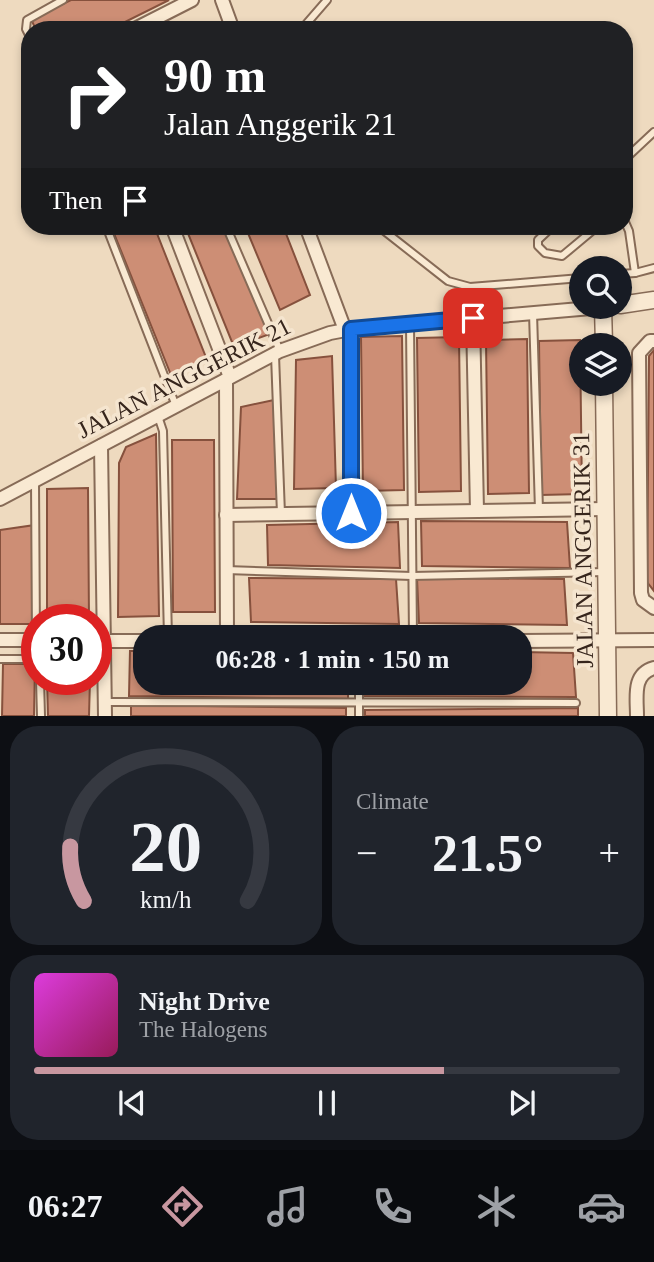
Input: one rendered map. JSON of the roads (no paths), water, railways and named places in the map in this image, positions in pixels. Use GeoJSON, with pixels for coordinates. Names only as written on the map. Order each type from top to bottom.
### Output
{"type":"FeatureCollection","features":[{"type":"Feature","properties":{"kind":"street"},"geometry":{"type":"LineString","coordinates":[[157,21],[192,0]]}},
{"type":"Feature","properties":{"kind":"street"},"geometry":{"type":"LineString","coordinates":[[222,0],[230,21]]}},
{"type":"Feature","properties":{"kind":"street"},"geometry":{"type":"LineString","coordinates":[[175,235],[228,378],[227,625]]}},
{"type":"Feature","properties":{"kind":"street"},"geometry":{"type":"LineString","coordinates":[[310,235],[348,329],[351,513]]}},
{"type":"Feature","properties":{"kind":"street"},"geometry":{"type":"LineString","coordinates":[[632,303],[654,300]]}},
{"type":"Feature","properties":{"kind":"street","name":"JALAN ANGGERIK 21"},"geometry":{"type":"LineString","coordinates":[[0,499],[277,352],[330,333],[348,329],[569,310]]}},
{"type":"Feature","properties":{"kind":"street"},"geometry":{"type":"LineString","coordinates":[[473,318],[477,511]]}},
{"type":"Feature","properties":{"kind":"street"},"geometry":{"type":"LineString","coordinates":[[649,604],[641,593],[639,354],[650,341],[654,341]]}},
{"type":"Feature","properties":{"kind":"street","name":"JALAN ANGGERIK 31"},"geometry":{"type":"LineString","coordinates":[[604,396],[608,716]]}},
{"type":"Feature","properties":{"kind":"street"},"geometry":{"type":"LineString","coordinates":[[101,446],[101,604]]}},
{"type":"Feature","properties":{"kind":"street"},"geometry":{"type":"LineString","coordinates":[[226,515],[606,509]]}},
{"type":"Feature","properties":{"kind":"street"},"geometry":{"type":"LineString","coordinates":[[0,640],[21,640]]}},
{"type":"Feature","properties":{"kind":"street"},"geometry":{"type":"LineString","coordinates":[[532,641],[654,640]]}},
{"type":"Feature","properties":{"kind":"street"},"geometry":{"type":"LineString","coordinates":[[112,641],[133,641]]}},
{"type":"Feature","properties":{"kind":"street"},"geometry":{"type":"LineString","coordinates":[[637,716],[638,680],[649,670]]}},
{"type":"Feature","properties":{"kind":"street"},"geometry":{"type":"LineString","coordinates":[[105,695],[105,716]]}},
{"type":"Feature","properties":{"kind":"lane"},"geometry":{"type":"LineString","coordinates":[[27,21],[63,0]]}},
{"type":"Feature","properties":{"kind":"lane"},"geometry":{"type":"LineString","coordinates":[[309,21],[327,0]]}},
{"type":"Feature","properties":{"kind":"lane"},"geometry":{"type":"LineString","coordinates":[[633,152],[654,132]]}},
{"type":"Feature","properties":{"kind":"lane"},"geometry":{"type":"LineString","coordinates":[[112,235],[176,406]]}},
{"type":"Feature","properties":{"kind":"lane"},"geometry":{"type":"LineString","coordinates":[[230,235],[277,352],[281,514]]}},
{"type":"Feature","properties":{"kind":"lane"},"geometry":{"type":"LineString","coordinates":[[389,235],[447,281],[470,287],[569,279]]}},
{"type":"Feature","properties":{"kind":"lane"},"geometry":{"type":"LineString","coordinates":[[543,235],[538,240],[538,246],[545,253],[562,256],[587,235]]}},
{"type":"Feature","properties":{"kind":"lane"},"geometry":{"type":"LineString","coordinates":[[630,235],[635,273]]}},
{"type":"Feature","properties":{"kind":"lane"},"geometry":{"type":"LineString","coordinates":[[632,273],[654,268]]}},
{"type":"Feature","properties":{"kind":"lane"},"geometry":{"type":"LineString","coordinates":[[533,313],[539,510]]}},
{"type":"Feature","properties":{"kind":"lane"},"geometry":{"type":"LineString","coordinates":[[410,324],[413,625]]}},
{"type":"Feature","properties":{"kind":"lane"},"geometry":{"type":"LineString","coordinates":[[158,415],[163,431],[168,625]]}},
{"type":"Feature","properties":{"kind":"lane"},"geometry":{"type":"LineString","coordinates":[[35,481],[36,604]]}},
{"type":"Feature","properties":{"kind":"lane"},"geometry":{"type":"LineString","coordinates":[[226,570],[412,576],[606,572]]}},
{"type":"Feature","properties":{"kind":"lane"},"geometry":{"type":"LineString","coordinates":[[0,659],[21,659]]}},
{"type":"Feature","properties":{"kind":"lane"},"geometry":{"type":"LineString","coordinates":[[40,695],[41,716]]}},
{"type":"Feature","properties":{"kind":"lane"},"geometry":{"type":"LineString","coordinates":[[359,695],[359,716]]}},
{"type":"Feature","properties":{"kind":"lane"},"geometry":{"type":"LineString","coordinates":[[105,702],[576,703]]}}]}
